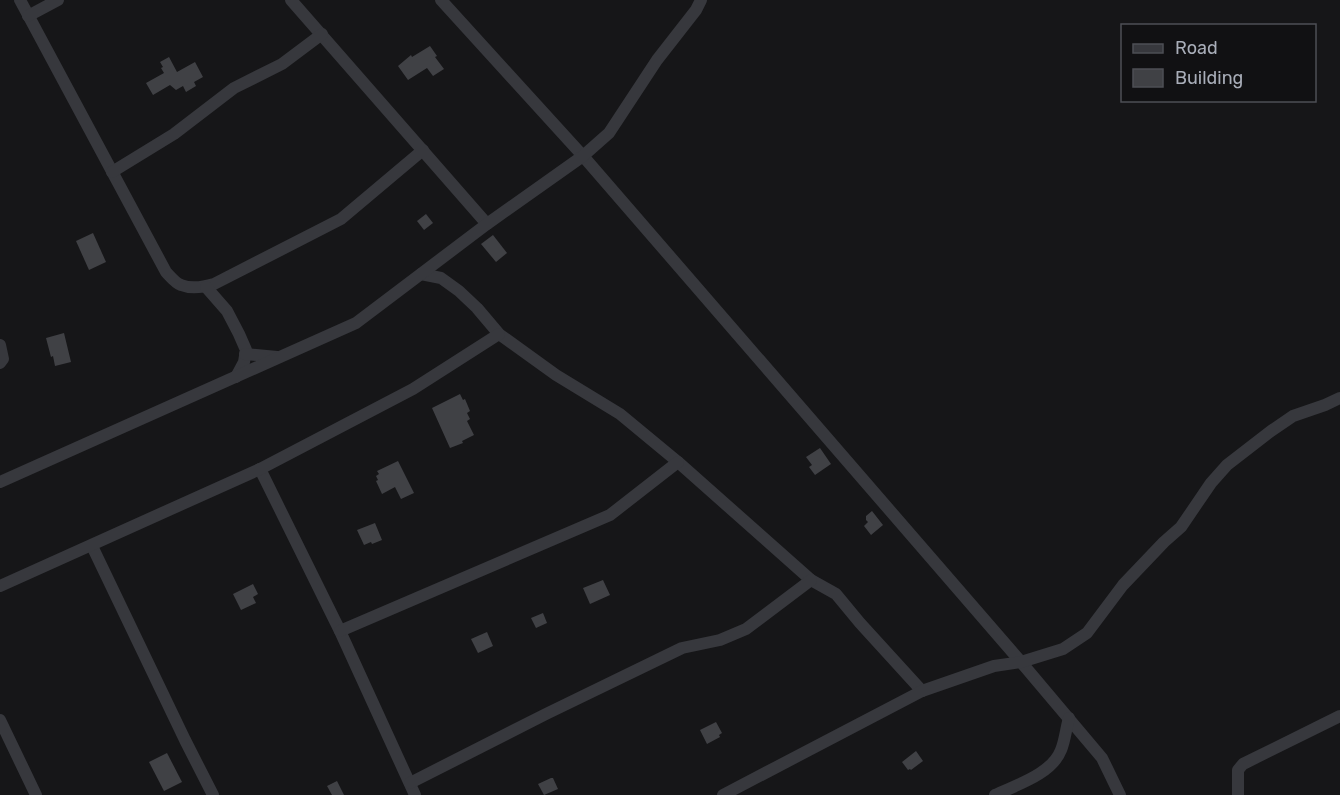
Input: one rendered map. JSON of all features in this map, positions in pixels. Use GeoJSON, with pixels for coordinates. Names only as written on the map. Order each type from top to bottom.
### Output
{"type":"FeatureCollection","features":[{"type":"Feature","properties":{"kind":"street"},"geometry":{"type":"LineString","coordinates":[[20,0],[166,272],[180,285],[206,287],[214,284],[341,219],[423,150]]}},
{"type":"Feature","properties":{"kind":"street"},"geometry":{"type":"LineString","coordinates":[[28,15],[58,0]]}},
{"type":"Feature","properties":{"kind":"street"},"geometry":{"type":"LineString","coordinates":[[291,0],[487,224]]}},
{"type":"Feature","properties":{"kind":"street"},"geometry":{"type":"LineString","coordinates":[[441,0],[583,156],[1069,718],[1102,758],[1120,795]]}},
{"type":"Feature","properties":{"kind":"street"},"geometry":{"type":"LineString","coordinates":[[0,482],[356,322],[583,156],[609,133],[657,60],[702,0]]}},
{"type":"Feature","properties":{"kind":"street"},"geometry":{"type":"LineString","coordinates":[[112,172],[174,134],[234,88],[282,64],[322,34]]}},
{"type":"Feature","properties":{"kind":"street"},"geometry":{"type":"LineString","coordinates":[[421,274],[441,278],[477,308],[499,334],[556,375],[620,414],[678,462],[811,580],[836,594],[922,691]]}},
{"type":"Feature","properties":{"kind":"street"},"geometry":{"type":"LineString","coordinates":[[206,287],[227,311],[246,350],[244,362],[236,376]]}},
{"type":"Feature","properties":{"kind":"street"},"geometry":{"type":"LineString","coordinates":[[0,586],[260,469],[413,389],[499,334]]}},
{"type":"Feature","properties":{"kind":"street"},"geometry":{"type":"LineString","coordinates":[[0,345],[3,359],[0,363]]}},
{"type":"Feature","properties":{"kind":"street"},"geometry":{"type":"LineString","coordinates":[[245,354],[280,357]]}},
{"type":"Feature","properties":{"kind":"street"},"geometry":{"type":"LineString","coordinates":[[723,795],[922,691],[994,666],[1021,662],[1063,649],[1087,633],[1123,585],[1181,527],[1211,483],[1227,465],[1293,416],[1340,398]]}},
{"type":"Feature","properties":{"kind":"street"},"geometry":{"type":"LineString","coordinates":[[340,631],[610,515],[678,462]]}},
{"type":"Feature","properties":{"kind":"street"},"geometry":{"type":"LineString","coordinates":[[260,469],[340,631],[412,789],[546,714],[682,648],[720,640],[746,629],[811,580]]}},
{"type":"Feature","properties":{"kind":"street"},"geometry":{"type":"LineString","coordinates":[[92,546],[213,795]]}},
{"type":"Feature","properties":{"kind":"street"},"geometry":{"type":"LineString","coordinates":[[1238,795],[1238,770],[1243,764],[1340,716]]}},
{"type":"Feature","properties":{"kind":"street"},"geometry":{"type":"LineString","coordinates":[[995,795],[1035,777],[1049,767],[1061,752],[1069,718]]}},
{"type":"Feature","properties":{"kind":"street"},"geometry":{"type":"LineString","coordinates":[[0,720],[36,795]]}},
{"type":"Feature","properties":{"kind":"building"},"geometry":{"type":"Polygon","coordinates":[[[430,46],[444,69],[433,76],[427,68],[408,80],[398,66],[411,55],[412,57],[430,46]]]}},
{"type":"Feature","properties":{"kind":"building"},"geometry":{"type":"Polygon","coordinates":[[[169,57],[177,72],[195,62],[203,77],[194,82],[196,86],[186,92],[183,86],[176,90],[170,85],[153,95],[146,83],[164,73],[160,62],[169,57]]]}},
{"type":"Feature","properties":{"kind":"building"},"geometry":{"type":"Polygon","coordinates":[[[426,214],[433,223],[424,230],[417,221],[426,214]]]}},
{"type":"Feature","properties":{"kind":"building"},"geometry":{"type":"Polygon","coordinates":[[[93,233],[106,262],[89,270],[76,241],[93,233]]]}},
{"type":"Feature","properties":{"kind":"building"},"geometry":{"type":"Polygon","coordinates":[[[493,235],[507,253],[496,262],[481,244],[493,235]]]}},
{"type":"Feature","properties":{"kind":"building"},"geometry":{"type":"Polygon","coordinates":[[[64,333],[71,362],[55,366],[46,338],[64,333]]]}},
{"type":"Feature","properties":{"kind":"building"},"geometry":{"type":"Polygon","coordinates":[[[460,394],[470,411],[467,413],[470,419],[467,421],[474,435],[450,448],[432,408],[460,394]]]}},
{"type":"Feature","properties":{"kind":"building"},"geometry":{"type":"Polygon","coordinates":[[[820,448],[831,464],[815,475],[806,457],[820,448]]]}},
{"type":"Feature","properties":{"kind":"building"},"geometry":{"type":"Polygon","coordinates":[[[398,461],[414,493],[401,499],[395,487],[382,494],[376,481],[378,480],[376,476],[379,474],[377,471],[398,461]]]}},
{"type":"Feature","properties":{"kind":"building"},"geometry":{"type":"Polygon","coordinates":[[[872,511],[883,525],[871,535],[864,526],[868,522],[866,516],[872,511]]]}},
{"type":"Feature","properties":{"kind":"building"},"geometry":{"type":"Polygon","coordinates":[[[375,523],[382,540],[364,545],[357,530],[375,523]]]}},
{"type":"Feature","properties":{"kind":"building"},"geometry":{"type":"Polygon","coordinates":[[[603,580],[610,595],[590,604],[583,588],[603,580]]]}},
{"type":"Feature","properties":{"kind":"building"},"geometry":{"type":"Polygon","coordinates":[[[253,584],[258,594],[253,597],[256,603],[241,610],[233,594],[253,584]]]}},
{"type":"Feature","properties":{"kind":"building"},"geometry":{"type":"Polygon","coordinates":[[[543,613],[547,623],[536,628],[531,618],[543,613]]]}},
{"type":"Feature","properties":{"kind":"building"},"geometry":{"type":"Polygon","coordinates":[[[487,632],[493,646],[478,653],[471,639],[487,632]]]}},
{"type":"Feature","properties":{"kind":"building"},"geometry":{"type":"Polygon","coordinates":[[[716,722],[722,733],[720,737],[707,744],[700,730],[716,722]]]}},
{"type":"Feature","properties":{"kind":"building"},"geometry":{"type":"Polygon","coordinates":[[[916,751],[923,761],[908,770],[902,762],[916,751]]]}},
{"type":"Feature","properties":{"kind":"building"},"geometry":{"type":"Polygon","coordinates":[[[167,753],[182,782],[164,791],[149,762],[167,753]]]}},
{"type":"Feature","properties":{"kind":"building"},"geometry":{"type":"Polygon","coordinates":[[[551,778],[558,789],[544,795],[538,784],[551,778]]]}},
{"type":"Feature","properties":{"kind":"building"},"geometry":{"type":"Polygon","coordinates":[[[337,781],[344,795],[332,795],[327,786],[337,781]]]}}]}
